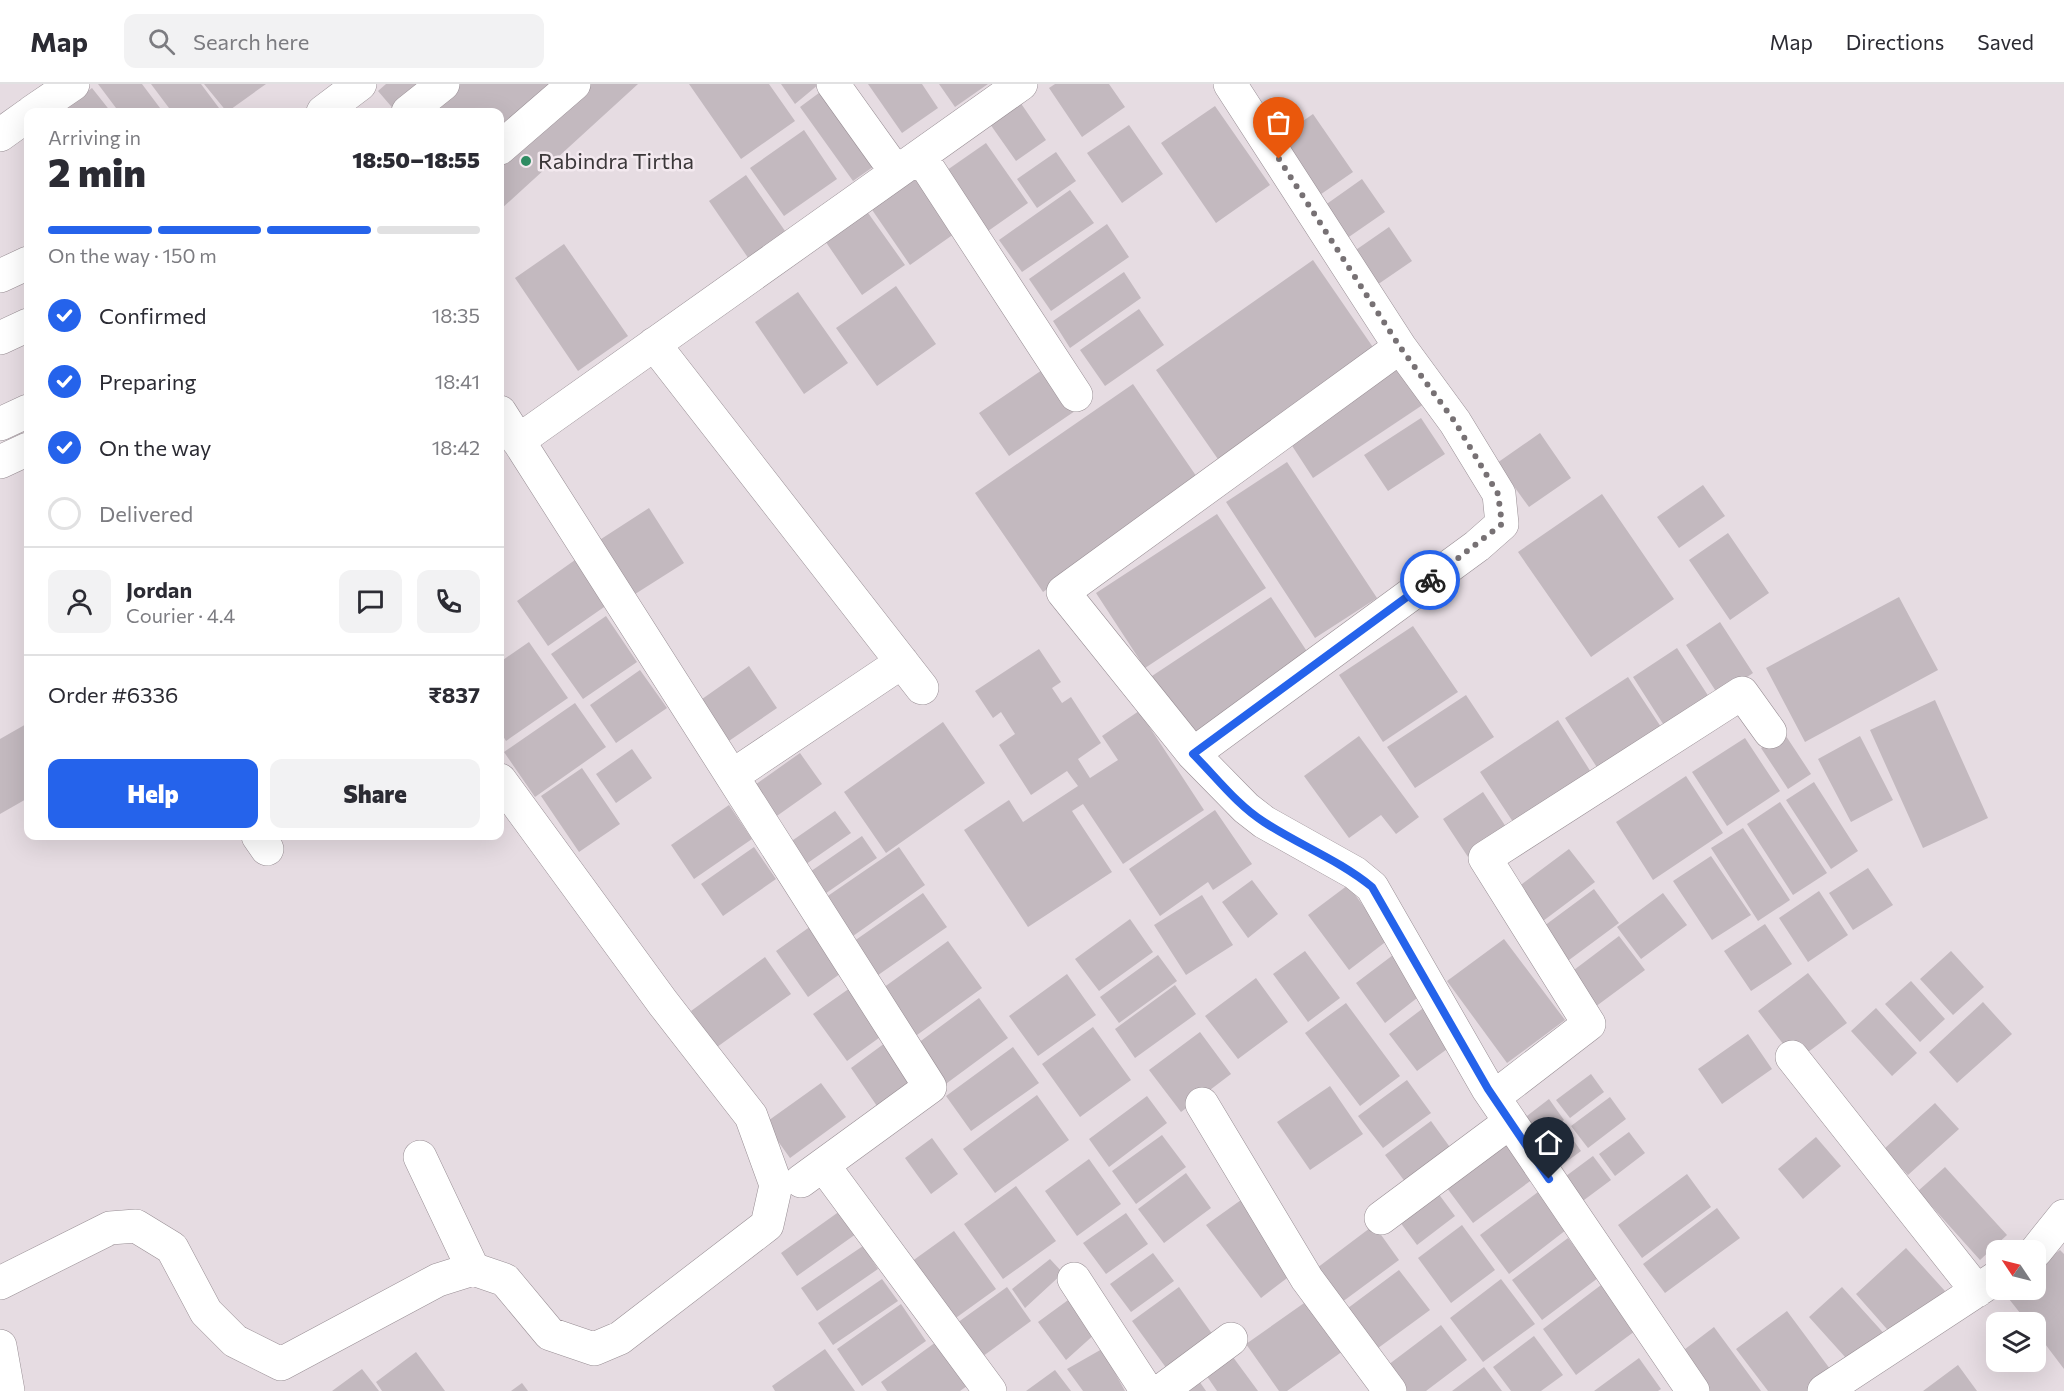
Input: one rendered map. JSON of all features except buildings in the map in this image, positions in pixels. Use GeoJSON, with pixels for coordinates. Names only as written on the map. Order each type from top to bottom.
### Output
{"type":"FeatureCollection","features":[{"type":"Feature","properties":{"kind":"street"},"geometry":{"type":"LineString","coordinates":[[39,108],[73,84]]}},
{"type":"Feature","properties":{"kind":"street"},"geometry":{"type":"LineString","coordinates":[[328,108],[360,84]]}},
{"type":"Feature","properties":{"kind":"street"},"geometry":{"type":"LineString","coordinates":[[413,108],[443,84]]}},
{"type":"Feature","properties":{"kind":"street"},"geometry":{"type":"LineString","coordinates":[[504,145],[574,84]]}},
{"type":"Feature","properties":{"kind":"street"},"geometry":{"type":"LineString","coordinates":[[833,84],[908,164],[1076,394]]}},
{"type":"Feature","properties":{"kind":"street"},"geometry":{"type":"LineString","coordinates":[[518,441],[1021,84]]}},
{"type":"Feature","properties":{"kind":"street"},"geometry":{"type":"LineString","coordinates":[[1193,754],[1477,546],[1502,524],[1498,494],[1455,422],[1400,347],[1230,84]]}},
{"type":"Feature","properties":{"kind":"street"},"geometry":{"type":"LineString","coordinates":[[0,135],[24,118]]}},
{"type":"Feature","properties":{"kind":"street"},"geometry":{"type":"LineString","coordinates":[[0,276],[24,265]]}},
{"type":"Feature","properties":{"kind":"street"},"geometry":{"type":"LineString","coordinates":[[0,338],[24,327]]}},
{"type":"Feature","properties":{"kind":"street"},"geometry":{"type":"LineString","coordinates":[[654,344],[922,688]]}},
{"type":"Feature","properties":{"kind":"street"},"geometry":{"type":"LineString","coordinates":[[1400,347],[1063,592],[1193,754],[1246,808],[1264,822],[1355,873],[1372,887],[1502,1109],[1693,1391]]}},
{"type":"Feature","properties":{"kind":"street"},"geometry":{"type":"LineString","coordinates":[[0,424],[24,413]]}},
{"type":"Feature","properties":{"kind":"street"},"geometry":{"type":"LineString","coordinates":[[504,418],[930,1087],[812,1173],[980,1388]]}},
{"type":"Feature","properties":{"kind":"street"},"geometry":{"type":"LineString","coordinates":[[0,462],[24,451]]}},
{"type":"Feature","properties":{"kind":"street"},"geometry":{"type":"LineString","coordinates":[[732,776],[902,662]]}},
{"type":"Feature","properties":{"kind":"street"},"geometry":{"type":"LineString","coordinates":[[1381,1218],[1502,1109],[1589,1024],[1485,858],[1742,693],[1770,732]]}},
{"type":"Feature","properties":{"kind":"street"},"geometry":{"type":"LineString","coordinates":[[0,1283],[110,1228],[136,1226],[172,1248],[206,1312],[235,1341],[281,1364],[438,1280],[473,1269],[505,1281],[550,1334],[594,1349],[620,1338],[767,1225],[776,1185],[751,1116],[663,1003],[504,785]]}},
{"type":"Feature","properties":{"kind":"street"},"geometry":{"type":"LineString","coordinates":[[1792,1057],[1986,1284]]}},
{"type":"Feature","properties":{"kind":"street"},"geometry":{"type":"LineString","coordinates":[[1202,1104],[1307,1279],[1390,1391]]}},
{"type":"Feature","properties":{"kind":"street"},"geometry":{"type":"LineString","coordinates":[[420,1157],[473,1269]]}},
{"type":"Feature","properties":{"kind":"street"},"geometry":{"type":"LineString","coordinates":[[2045,1240],[2064,1216]]}},
{"type":"Feature","properties":{"kind":"street"},"geometry":{"type":"LineString","coordinates":[[1074,1280],[1147,1391]]}},
{"type":"Feature","properties":{"kind":"street"},"geometry":{"type":"LineString","coordinates":[[1839,1387],[1986,1286]]}},
{"type":"Feature","properties":{"kind":"street"},"geometry":{"type":"LineString","coordinates":[[1161,1391],[1231,1339]]}},
{"type":"Feature","properties":{"kind":"street"},"geometry":{"type":"LineString","coordinates":[[0,1346],[8,1391]]}},
{"type":"Feature","properties":{"kind":"way so far"},"geometry":{"type":"LineString","coordinates":[[1279,159],[1400,347],[1455,422],[1498,494],[1502,524],[1477,546],[1430,580]]}},
{"type":"Feature","properties":{"kind":"place","name":"Rabindra Tirtha"},"geometry":{"type":"Point","coordinates":[526,161]}},
{"type":"Feature","properties":{"kind":"route"},"geometry":{"type":"LineString","coordinates":[[1430,580],[1193,754],[1246,808],[1264,822],[1355,873],[1372,887],[1488,1089],[1549,1179]]}}]}
